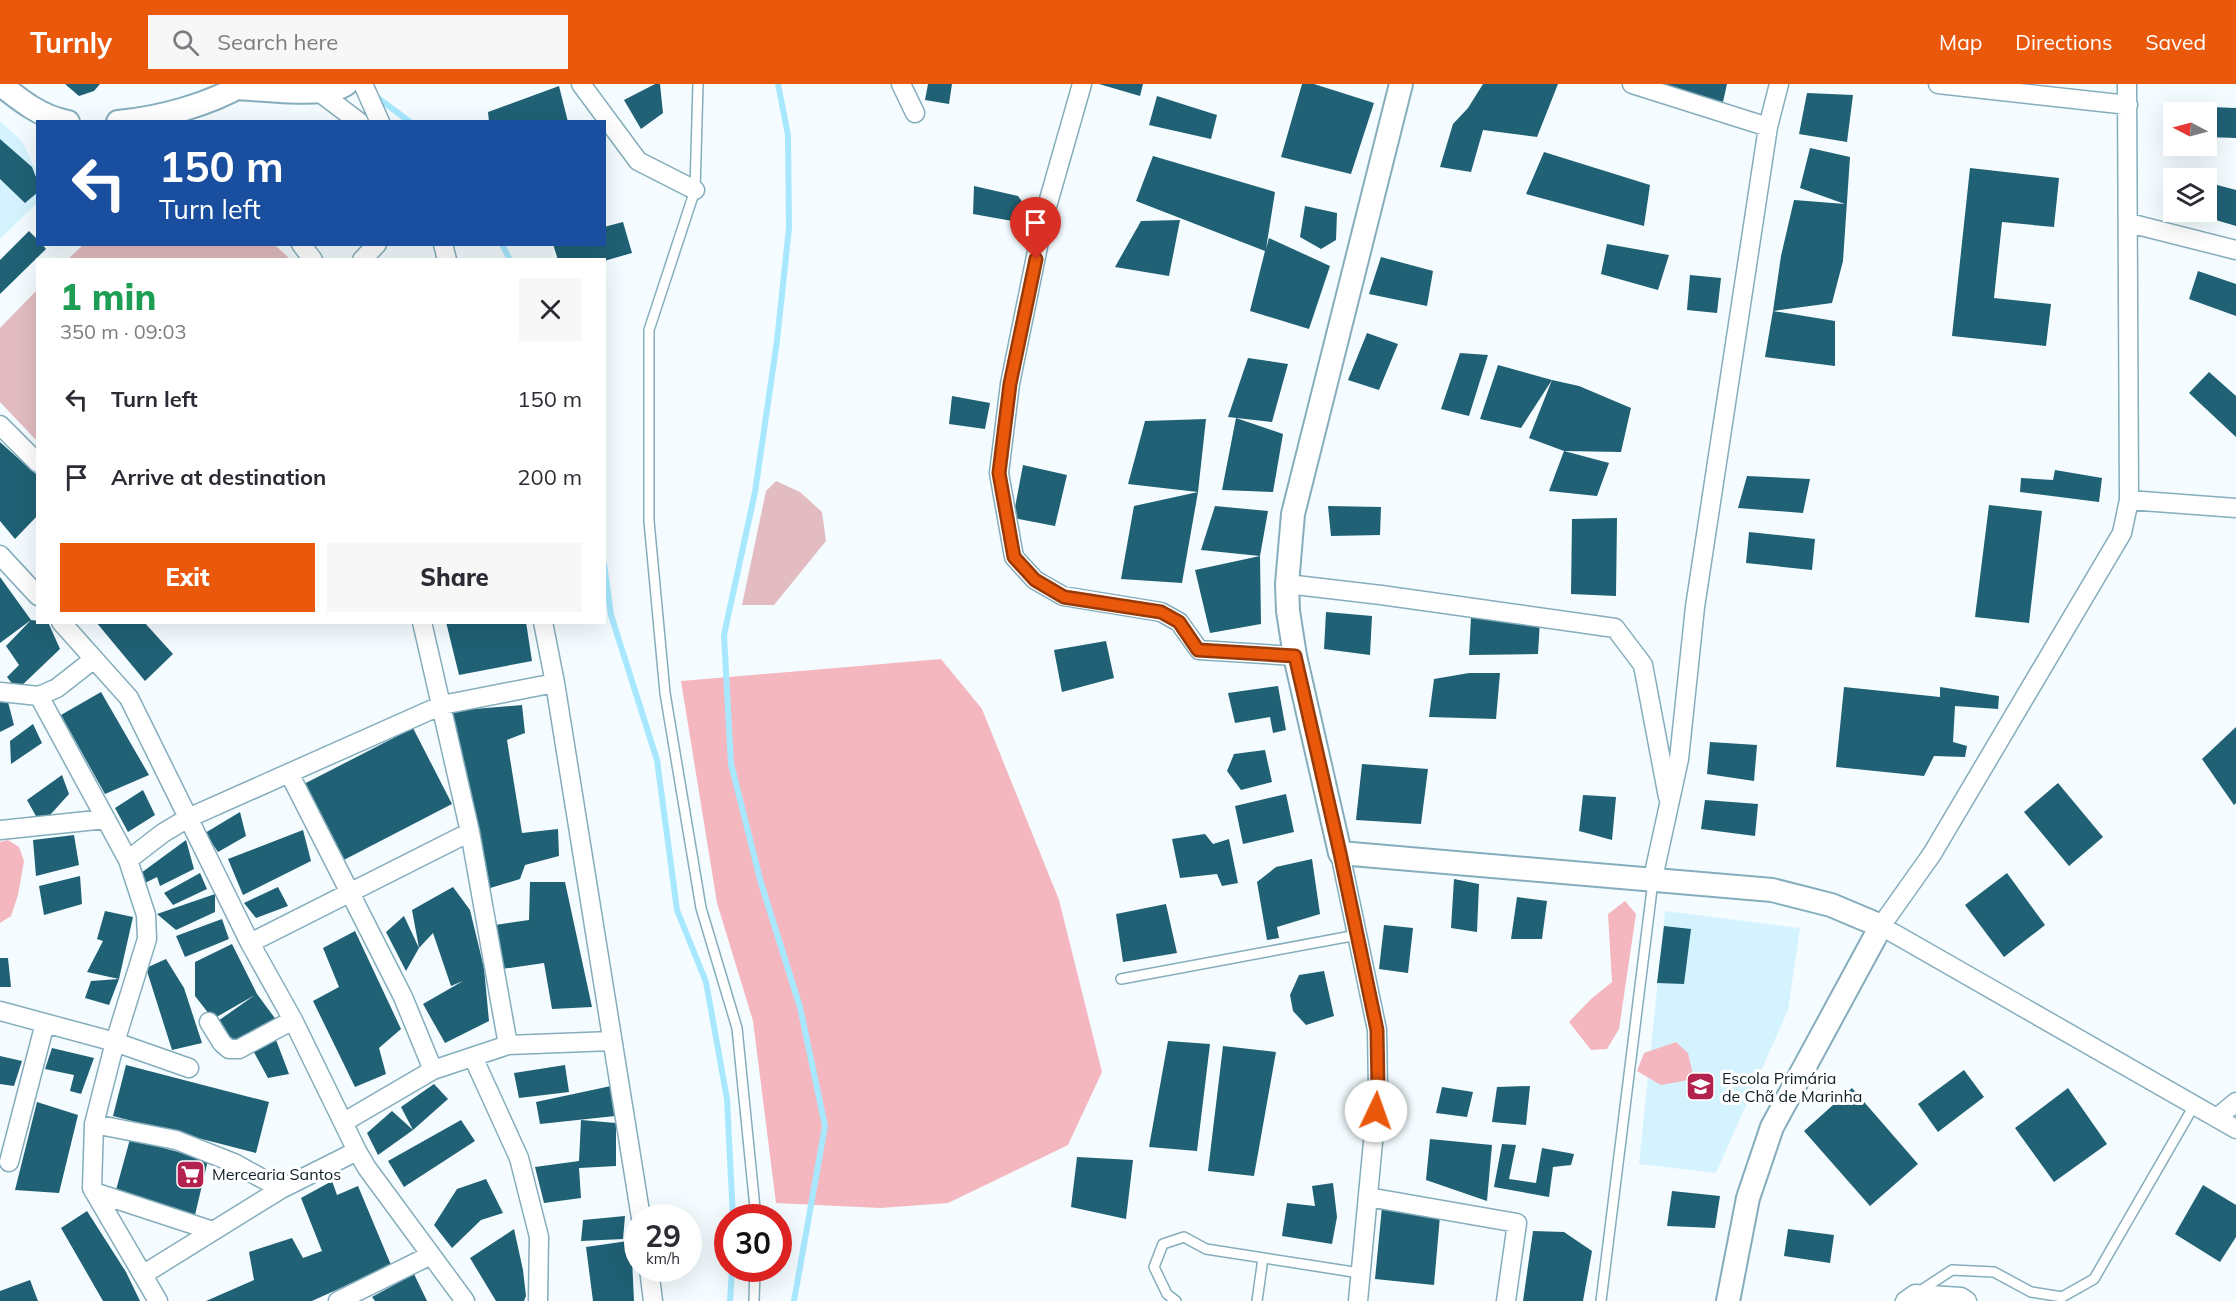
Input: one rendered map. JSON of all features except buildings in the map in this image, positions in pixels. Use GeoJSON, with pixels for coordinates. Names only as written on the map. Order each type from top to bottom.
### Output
{"type":"FeatureCollection","features":[{"type":"Feature","properties":{"kind":"street"},"geometry":{"type":"LineString","coordinates":[[0,84],[30,108],[57,120]]}},
{"type":"Feature","properties":{"kind":"street"},"geometry":{"type":"LineString","coordinates":[[137,120],[183,116],[238,86],[315,88],[343,87],[346,84]]}},
{"type":"Feature","properties":{"kind":"street"},"geometry":{"type":"LineString","coordinates":[[363,84],[379,120]]}},
{"type":"Feature","properties":{"kind":"street"},"geometry":{"type":"LineString","coordinates":[[581,84],[638,161],[695,190]]}},
{"type":"Feature","properties":{"kind":"street"},"geometry":{"type":"LineString","coordinates":[[901,84],[915,113]]}},
{"type":"Feature","properties":{"kind":"street"},"geometry":{"type":"LineString","coordinates":[[1082,84],[1044,217],[1010,384],[999,473],[1014,557],[1035,580],[1064,597],[1161,612],[1179,622],[1198,650],[1295,656]]}},
{"type":"Feature","properties":{"kind":"street"},"geometry":{"type":"LineString","coordinates":[[1358,1301],[1378,1089],[1377,1030],[1295,656],[1288,611],[1287,584],[1296,503],[1401,84]]}},
{"type":"Feature","properties":{"kind":"street"},"geometry":{"type":"LineString","coordinates":[[1632,84],[1768,127]]}},
{"type":"Feature","properties":{"kind":"street"},"geometry":{"type":"LineString","coordinates":[[1653,878],[1679,759],[1695,607],[1768,127],[1779,84]]}},
{"type":"Feature","properties":{"kind":"street"},"geometry":{"type":"LineString","coordinates":[[1938,84],[2128,105]]}},
{"type":"Feature","properties":{"kind":"street"},"geometry":{"type":"LineString","coordinates":[[1728,1301],[1748,1198],[1772,1127],[1881,926],[1932,854],[2122,533],[2129,500],[2127,84]]}},
{"type":"Feature","properties":{"kind":"street"},"geometry":{"type":"LineString","coordinates":[[315,88],[356,120]]}},
{"type":"Feature","properties":{"kind":"street"},"geometry":{"type":"LineString","coordinates":[[2129,223],[2236,250]]}},
{"type":"Feature","properties":{"kind":"street"},"geometry":{"type":"LineString","coordinates":[[364,258],[375,246]]}},
{"type":"Feature","properties":{"kind":"street"},"geometry":{"type":"LineString","coordinates":[[0,425],[36,461]]}},
{"type":"Feature","properties":{"kind":"street"},"geometry":{"type":"LineString","coordinates":[[2129,500],[2236,508]]}},
{"type":"Feature","properties":{"kind":"street"},"geometry":{"type":"LineString","coordinates":[[0,555],[36,594]]}},
{"type":"Feature","properties":{"kind":"street"},"geometry":{"type":"LineString","coordinates":[[1287,584],[1615,628],[1643,665],[1669,804]]}},
{"type":"Feature","properties":{"kind":"street"},"geometry":{"type":"LineString","coordinates":[[63,624],[129,698],[250,943],[292,1020],[357,1151],[367,1168],[465,1301]]}},
{"type":"Feature","properties":{"kind":"street"},"geometry":{"type":"LineString","coordinates":[[422,624],[470,832],[508,1045]]}},
{"type":"Feature","properties":{"kind":"street"},"geometry":{"type":"LineString","coordinates":[[543,624],[555,683],[639,1204]]}},
{"type":"Feature","properties":{"kind":"street"},"geometry":{"type":"LineString","coordinates":[[1,691],[39,696],[57,687],[94,659]]}},
{"type":"Feature","properties":{"kind":"street"},"geometry":{"type":"LineString","coordinates":[[128,860],[163,833],[188,818],[442,705],[555,683]]}},
{"type":"Feature","properties":{"kind":"street"},"geometry":{"type":"LineString","coordinates":[[39,696],[128,860],[146,915],[147,939],[115,1042],[94,1124],[92,1188],[158,1301]]}},
{"type":"Feature","properties":{"kind":"street"},"geometry":{"type":"LineString","coordinates":[[289,773],[403,997],[433,1070]]}},
{"type":"Feature","properties":{"kind":"street"},"geometry":{"type":"LineString","coordinates":[[0,830],[106,819]]}},
{"type":"Feature","properties":{"kind":"street"},"geometry":{"type":"LineString","coordinates":[[250,943],[470,832]]}},
{"type":"Feature","properties":{"kind":"street"},"geometry":{"type":"LineString","coordinates":[[1340,853],[1653,878],[1772,890],[1831,906],[1881,926],[2236,1129]]}},
{"type":"Feature","properties":{"kind":"street"},"geometry":{"type":"LineString","coordinates":[[0,1011],[115,1042],[189,1068]]}},
{"type":"Feature","properties":{"kind":"street"},"geometry":{"type":"LineString","coordinates":[[209,1022],[229,1049],[239,1049],[292,1020]]}},
{"type":"Feature","properties":{"kind":"street"},"geometry":{"type":"LineString","coordinates":[[9,1162],[45,1023]]}},
{"type":"Feature","properties":{"kind":"street"},"geometry":{"type":"LineString","coordinates":[[344,1122],[433,1070],[508,1045],[612,1041]]}},
{"type":"Feature","properties":{"kind":"street"},"geometry":{"type":"LineString","coordinates":[[473,1058],[519,1158],[538,1237],[538,1301]]}},
{"type":"Feature","properties":{"kind":"street"},"geometry":{"type":"LineString","coordinates":[[2218,1117],[2236,1102]]}},
{"type":"Feature","properties":{"kind":"street"},"geometry":{"type":"LineString","coordinates":[[94,1124],[176,1140],[234,1163],[281,1189]]}},
{"type":"Feature","properties":{"kind":"street"},"geometry":{"type":"LineString","coordinates":[[144,1274],[281,1189],[357,1151]]}},
{"type":"Feature","properties":{"kind":"street"},"geometry":{"type":"LineString","coordinates":[[94,1192],[213,1231]]}},
{"type":"Feature","properties":{"kind":"street"},"geometry":{"type":"LineString","coordinates":[[1368,1197],[1516,1223],[1506,1301]]}},
{"type":"Feature","properties":{"kind":"street"},"geometry":{"type":"LineString","coordinates":[[338,1301],[431,1255]]}},
{"type":"Feature","properties":{"kind":"street"},"geometry":{"type":"LineString","coordinates":[[651,1282],[653,1301]]}},
{"type":"Feature","properties":{"kind":"street"},"geometry":{"type":"LineString","coordinates":[[1910,1298],[1961,1297],[1967,1301]]}},
{"type":"Feature","properties":{"kind":"lane"},"geometry":{"type":"LineString","coordinates":[[698,84],[695,190],[649,330],[649,521],[665,693],[701,908],[737,1028],[755,1204]]}},
{"type":"Feature","properties":{"kind":"lane"},"geometry":{"type":"LineString","coordinates":[[1601,1301],[1653,878]]}},
{"type":"Feature","properties":{"kind":"lane"},"geometry":{"type":"LineString","coordinates":[[1121,979],[1357,935]]}},
{"type":"Feature","properties":{"kind":"lane"},"geometry":{"type":"LineString","coordinates":[[1910,1298],[1952,1270],[1994,1272],[2031,1292],[2062,1297],[2094,1279],[2195,1104]]}},
{"type":"Feature","properties":{"kind":"lane"},"geometry":{"type":"LineString","coordinates":[[1176,1301],[1167,1294],[1154,1267],[1163,1244],[1184,1237],[1206,1249],[1360,1273]]}},
{"type":"Feature","properties":{"kind":"lane"},"geometry":{"type":"LineString","coordinates":[[1257,1301],[1263,1258]]}},
{"type":"Feature","properties":{"kind":"lane"},"geometry":{"type":"LineString","coordinates":[[754,1301],[755,1282]]}},
{"type":"Feature","properties":{"kind":"shaded area"},"geometry":{"type":"Polygon","coordinates":[[[0,121],[22,141],[36,171],[36,204],[0,239],[0,121]]]}},
{"type":"Feature","properties":{"kind":"shaded area"},"geometry":{"type":"Polygon","coordinates":[[[82,246],[276,246],[289,258],[69,258],[82,246]]]}},
{"type":"Feature","properties":{"kind":"shaded area"},"geometry":{"type":"Polygon","coordinates":[[[36,291],[36,440],[0,402],[0,328],[36,291]]]}},
{"type":"Feature","properties":{"kind":"shaded area"},"geometry":{"type":"Polygon","coordinates":[[[776,481],[800,492],[822,512],[826,541],[774,605],[742,605],[766,491],[776,481]]]}},
{"type":"Feature","properties":{"kind":"shaded area"},"geometry":{"type":"Polygon","coordinates":[[[941,659],[982,709],[1059,900],[1102,1072],[1068,1145],[948,1203],[880,1208],[776,1203],[753,1021],[717,903],[681,681],[941,659]]]}},
{"type":"Feature","properties":{"kind":"shaded area"},"geometry":{"type":"Polygon","coordinates":[[[8,840],[19,847],[24,861],[18,895],[11,916],[0,923],[0,842],[8,840]]]}},
{"type":"Feature","properties":{"kind":"shaded area"},"geometry":{"type":"Polygon","coordinates":[[[1625,901],[1636,914],[1619,1029],[1607,1049],[1591,1050],[1569,1022],[1591,999],[1612,982],[1608,914],[1625,901]]]}},
{"type":"Feature","properties":{"kind":"shaded area","name":"Escola Primária de Chã de Marinha"},"geometry":{"type":"Polygon","coordinates":[[[1665,911],[1800,928],[1788,1010],[1716,1173],[1639,1164],[1665,911]]]}},
{"type":"Feature","properties":{"kind":"shaded area"},"geometry":{"type":"Polygon","coordinates":[[[1676,1042],[1688,1053],[1694,1079],[1661,1085],[1637,1071],[1644,1053],[1676,1042]]]}},
{"type":"Feature","properties":{"kind":"waterway"},"geometry":{"type":"LineString","coordinates":[[778,84],[788,135],[789,228],[777,341],[755,492],[724,635],[731,764],[761,883],[800,1007],[825,1126],[794,1301]]}},
{"type":"Feature","properties":{"kind":"waterway"},"geometry":{"type":"LineString","coordinates":[[374,95],[407,120]]}},
{"type":"Feature","properties":{"kind":"waterway"},"geometry":{"type":"LineString","coordinates":[[503,246],[509,258]]}},
{"type":"Feature","properties":{"kind":"waterway"},"geometry":{"type":"LineString","coordinates":[[606,579],[611,615],[657,760],[677,910],[706,982],[727,1099],[732,1204]]}},
{"type":"Feature","properties":{"kind":"waterway"},"geometry":{"type":"LineString","coordinates":[[730,1301],[731,1282]]}},
{"type":"Feature","properties":{"kind":"place","name":"Escola Primária de Chã de Marinha"},"geometry":{"type":"Point","coordinates":[1701,1087]}},
{"type":"Feature","properties":{"kind":"place","name":"Mercearia Santos"},"geometry":{"type":"Point","coordinates":[191,1174]}},
{"type":"Feature","properties":{"kind":"route"},"geometry":{"type":"LineString","coordinates":[[1036,259],[1010,384],[999,473],[1014,557],[1035,580],[1064,597],[1161,612],[1179,622],[1198,650],[1295,656],[1377,1030],[1376,1111]]}}]}
